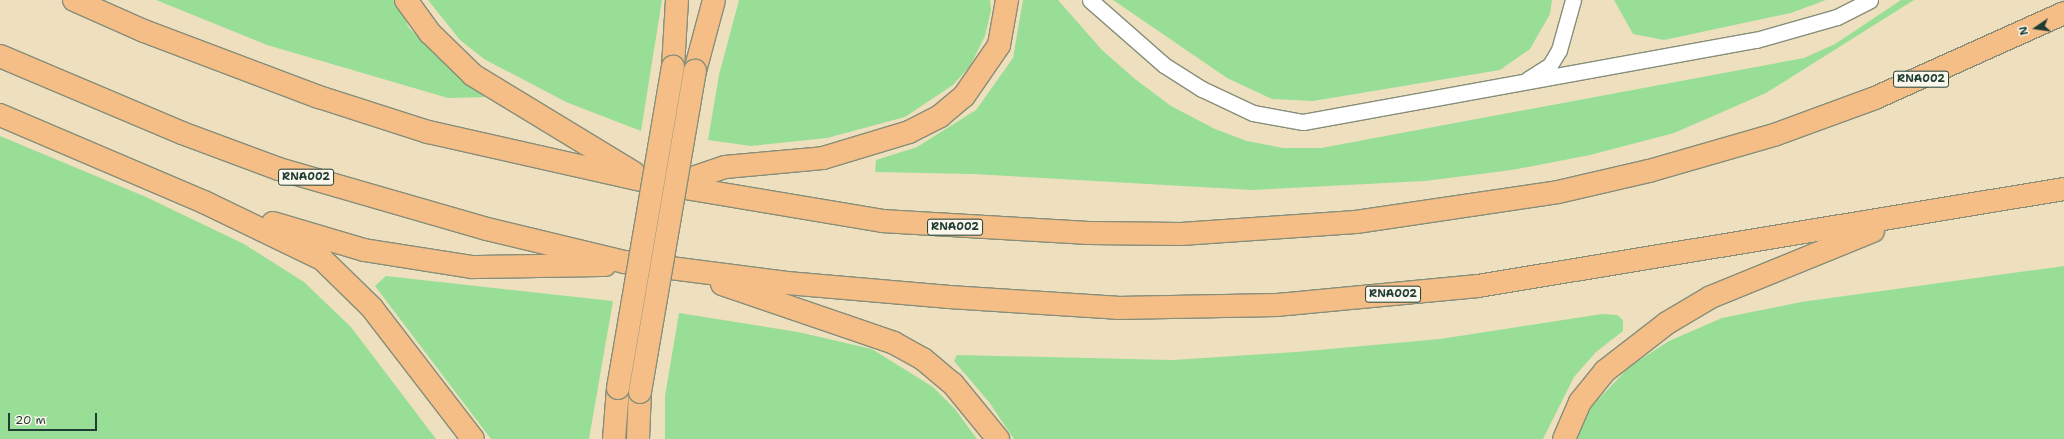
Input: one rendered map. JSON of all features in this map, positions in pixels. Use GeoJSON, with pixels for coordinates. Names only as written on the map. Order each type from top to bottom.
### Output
{"type":"FeatureCollection","features":[{"type":"Feature","properties":{"kind":"highway","name":"RNA002"},"geometry":{"type":"LineString","coordinates":[[74,0],[144,31],[304,92],[421,130],[650,182],[674,184],[882,221],[950,227],[1181,234],[1356,222],[1558,192],[1649,172],[1774,135],[1918,80],[2064,13]]}},
{"type":"Feature","properties":{"kind":"highway"},"geometry":{"type":"LineString","coordinates":[[406,0],[430,33],[473,75],[650,182]]}},
{"type":"Feature","properties":{"kind":"highway"},"geometry":{"type":"LineString","coordinates":[[614,439],[618,388],[673,67],[677,0]]}},
{"type":"Feature","properties":{"kind":"highway"},"geometry":{"type":"LineString","coordinates":[[638,439],[640,392],[695,71],[714,0]]}},
{"type":"Feature","properties":{"kind":"highway"},"geometry":{"type":"LineString","coordinates":[[674,184],[725,167],[823,158],[909,132],[940,116],[964,96],[999,45],[1007,0]]}},
{"type":"Feature","properties":{"kind":"highway","name":"RNA002"},"geometry":{"type":"LineString","coordinates":[[0,56],[182,133],[279,169],[479,227],[624,262],[818,286],[1118,308],[1277,305],[1478,286],[2064,189]]}},
{"type":"Feature","properties":{"kind":"highway"},"geometry":{"type":"LineString","coordinates":[[0,115],[204,202],[322,259],[372,308],[473,439]]}},
{"type":"Feature","properties":{"kind":"highway"},"geometry":{"type":"LineString","coordinates":[[204,202],[364,250],[433,262],[494,267],[624,262]]}},
{"type":"Feature","properties":{"kind":"highway"},"geometry":{"type":"LineString","coordinates":[[1564,439],[1580,402],[1605,371],[1667,323],[1711,297],[1918,214]]}},
{"type":"Feature","properties":{"kind":"highway"},"geometry":{"type":"LineString","coordinates":[[680,269],[911,353],[953,384],[998,439]]}},
{"type":"Feature","properties":{"kind":"lane"},"geometry":{"type":"LineString","coordinates":[[1090,0],[1176,73],[1226,103],[1280,120],[1323,120],[1499,89],[1756,40],[1837,17],[1870,0]]}},
{"type":"Feature","properties":{"kind":"lane"},"geometry":{"type":"LineString","coordinates":[[1499,89],[1537,76],[1550,65],[1560,50],[1574,0]]}},
{"type":"Feature","properties":{"kind":"green space"},"geometry":{"type":"Polygon","coordinates":[[[156,0],[396,0],[409,28],[458,76],[487,97],[448,98],[267,45],[156,0]]]}},
{"type":"Feature","properties":{"kind":"green space"},"geometry":{"type":"Polygon","coordinates":[[[428,0],[662,0],[641,131],[566,102],[484,59],[460,40],[428,0]]]}},
{"type":"Feature","properties":{"kind":"green space"},"geometry":{"type":"Polygon","coordinates":[[[739,0],[990,0],[991,10],[985,36],[970,66],[953,85],[905,117],[827,138],[751,146],[708,140],[719,75],[739,0]]]}},
{"type":"Feature","properties":{"kind":"green space"},"geometry":{"type":"Polygon","coordinates":[[[1023,0],[1058,0],[1102,50],[1135,79],[1171,106],[1215,129],[1247,141],[1283,148],[1321,148],[1804,58],[1835,44],[1901,0],[1914,0],[1766,93],[1674,133],[1590,155],[1512,170],[1425,181],[1253,190],[972,174],[875,172],[876,160],[917,147],[976,110],[1013,58],[1023,0]]]}},
{"type":"Feature","properties":{"kind":"green space"},"geometry":{"type":"Polygon","coordinates":[[[1113,0],[1552,0],[1550,14],[1530,49],[1500,70],[1313,101],[1272,99],[1227,78],[1113,0]]]}},
{"type":"Feature","properties":{"kind":"green space"},"geometry":{"type":"Polygon","coordinates":[[[1614,0],[1826,0],[1791,13],[1664,40],[1633,34],[1614,0]]]}},
{"type":"Feature","properties":{"kind":"green space"},"geometry":{"type":"Polygon","coordinates":[[[0,136],[146,197],[244,244],[304,282],[351,327],[436,439],[0,439],[0,136]]]}},
{"type":"Feature","properties":{"kind":"green space"},"geometry":{"type":"Polygon","coordinates":[[[2064,266],[2064,439],[1575,439],[1592,406],[1629,367],[1669,341],[1722,318],[1801,302],[2064,266]]]}},
{"type":"Feature","properties":{"kind":"green space"},"geometry":{"type":"Polygon","coordinates":[[[386,276],[613,301],[589,439],[491,439],[375,286],[386,276]]]}},
{"type":"Feature","properties":{"kind":"green space"},"geometry":{"type":"Polygon","coordinates":[[[679,313],[798,332],[872,349],[933,387],[955,409],[977,439],[665,439],[665,396],[679,313]]]}},
{"type":"Feature","properties":{"kind":"green space"},"geometry":{"type":"Polygon","coordinates":[[[1602,314],[1617,315],[1623,320],[1623,331],[1596,352],[1574,377],[1543,439],[1014,439],[989,402],[954,361],[957,355],[1173,360],[1296,352],[1440,339],[1602,314]]]}}]}
